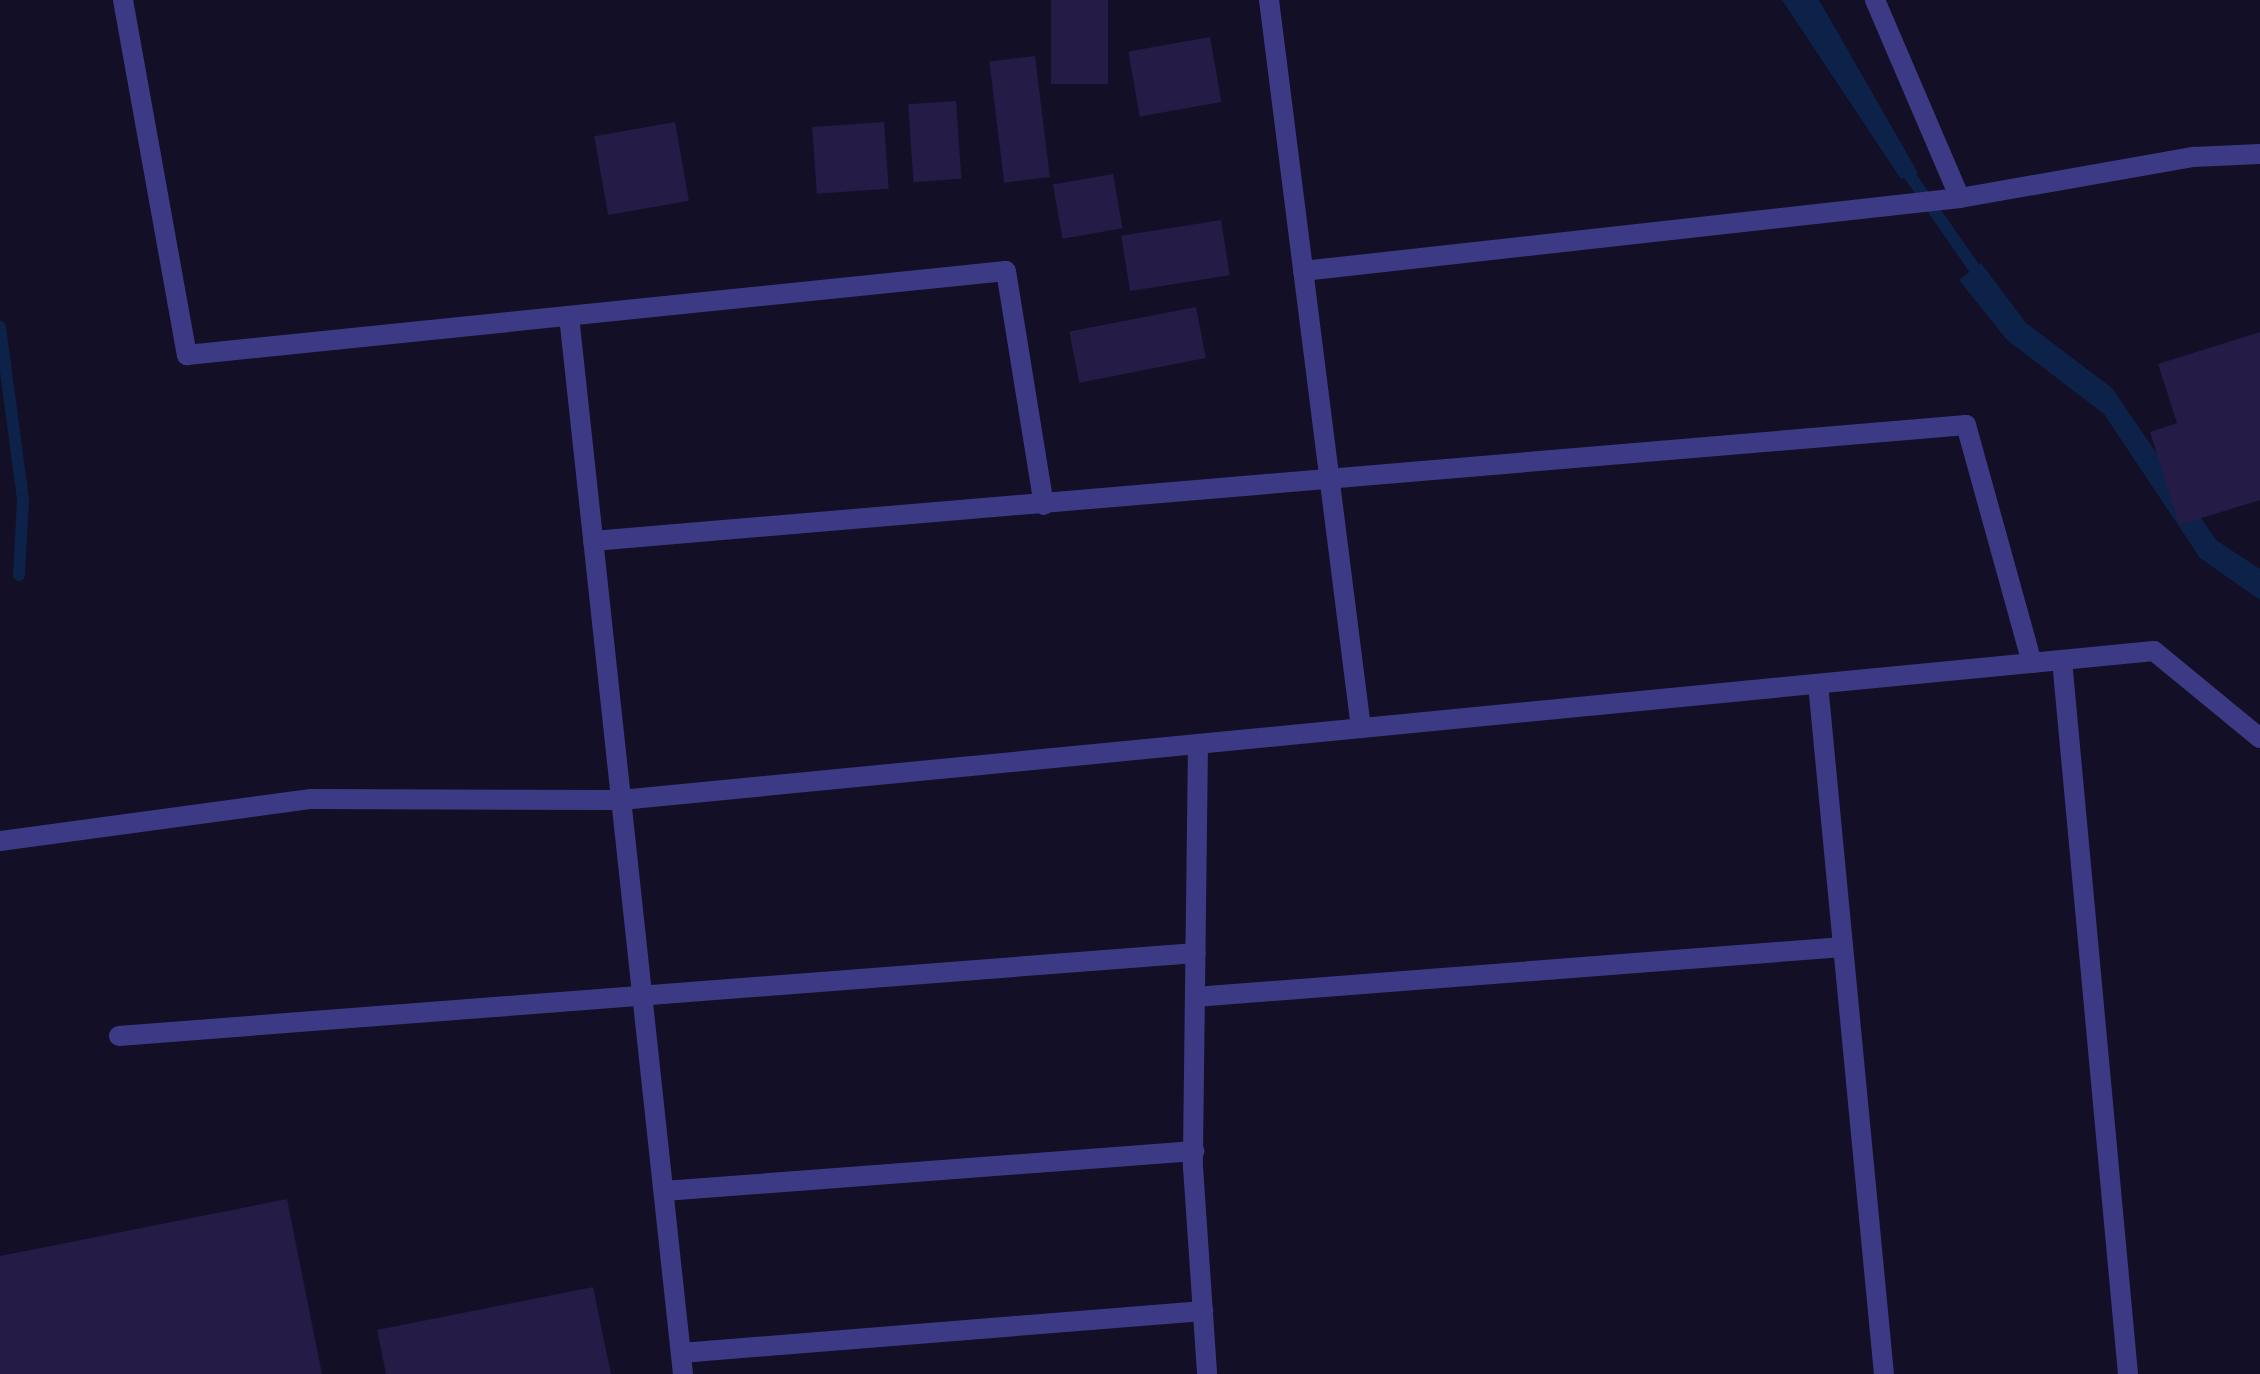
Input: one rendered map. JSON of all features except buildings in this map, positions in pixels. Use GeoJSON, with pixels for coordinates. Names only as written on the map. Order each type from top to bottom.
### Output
{"type":"FeatureCollection","features":[{"type":"Feature","properties":{"kind":"street"},"geometry":{"type":"LineString","coordinates":[[123,0],[187,355],[1006,271],[1044,505]]}},
{"type":"Feature","properties":{"kind":"street"},"geometry":{"type":"LineString","coordinates":[[1269,0],[1361,728]]}},
{"type":"Feature","properties":{"kind":"street"},"geometry":{"type":"LineString","coordinates":[[1875,0],[1960,198]]}},
{"type":"Feature","properties":{"kind":"street"},"geometry":{"type":"LineString","coordinates":[[1303,271],[1960,198],[2193,157],[2260,154]]}},
{"type":"Feature","properties":{"kind":"street"},"geometry":{"type":"LineString","coordinates":[[569,316],[683,1374]]}},
{"type":"Feature","properties":{"kind":"street"},"geometry":{"type":"LineString","coordinates":[[593,541],[1966,425],[2032,663]]}},
{"type":"Feature","properties":{"kind":"street"},"geometry":{"type":"LineString","coordinates":[[0,841],[311,799],[621,800],[2154,651],[2260,738]]}},
{"type":"Feature","properties":{"kind":"street"},"geometry":{"type":"LineString","coordinates":[[2062,660],[2128,1374]]}},
{"type":"Feature","properties":{"kind":"street"},"geometry":{"type":"LineString","coordinates":[[1818,684],[1884,1374]]}},
{"type":"Feature","properties":{"kind":"street"},"geometry":{"type":"LineString","coordinates":[[1198,744],[1194,1151],[1207,1374]]}},
{"type":"Feature","properties":{"kind":"street"},"geometry":{"type":"LineString","coordinates":[[1195,997],[1843,947]]}},
{"type":"Feature","properties":{"kind":"street"},"geometry":{"type":"LineString","coordinates":[[119,1036],[1196,953]]}},
{"type":"Feature","properties":{"kind":"street"},"geometry":{"type":"LineString","coordinates":[[664,1191],[1194,1151]]}},
{"type":"Feature","properties":{"kind":"street"},"geometry":{"type":"LineString","coordinates":[[681,1353],[1203,1311]]}},
{"type":"Feature","properties":{"kind":"water"},"geometry":{"type":"Polygon","coordinates":[[[1782,0],[1819,0],[1918,173],[1901,179],[1782,0]]]}},
{"type":"Feature","properties":{"kind":"water"},"geometry":{"type":"Polygon","coordinates":[[[1981,263],[2026,323],[2112,388],[2216,540],[2260,569],[2260,600],[2200,558],[2104,414],[2007,340],[1959,280],[1981,263]]]}},
{"type":"Feature","properties":{"kind":"waterway"},"geometry":{"type":"LineString","coordinates":[[1902,164],[1983,281]]}},
{"type":"Feature","properties":{"kind":"waterway"},"geometry":{"type":"LineString","coordinates":[[0,327],[23,500],[19,575]]}}]}
